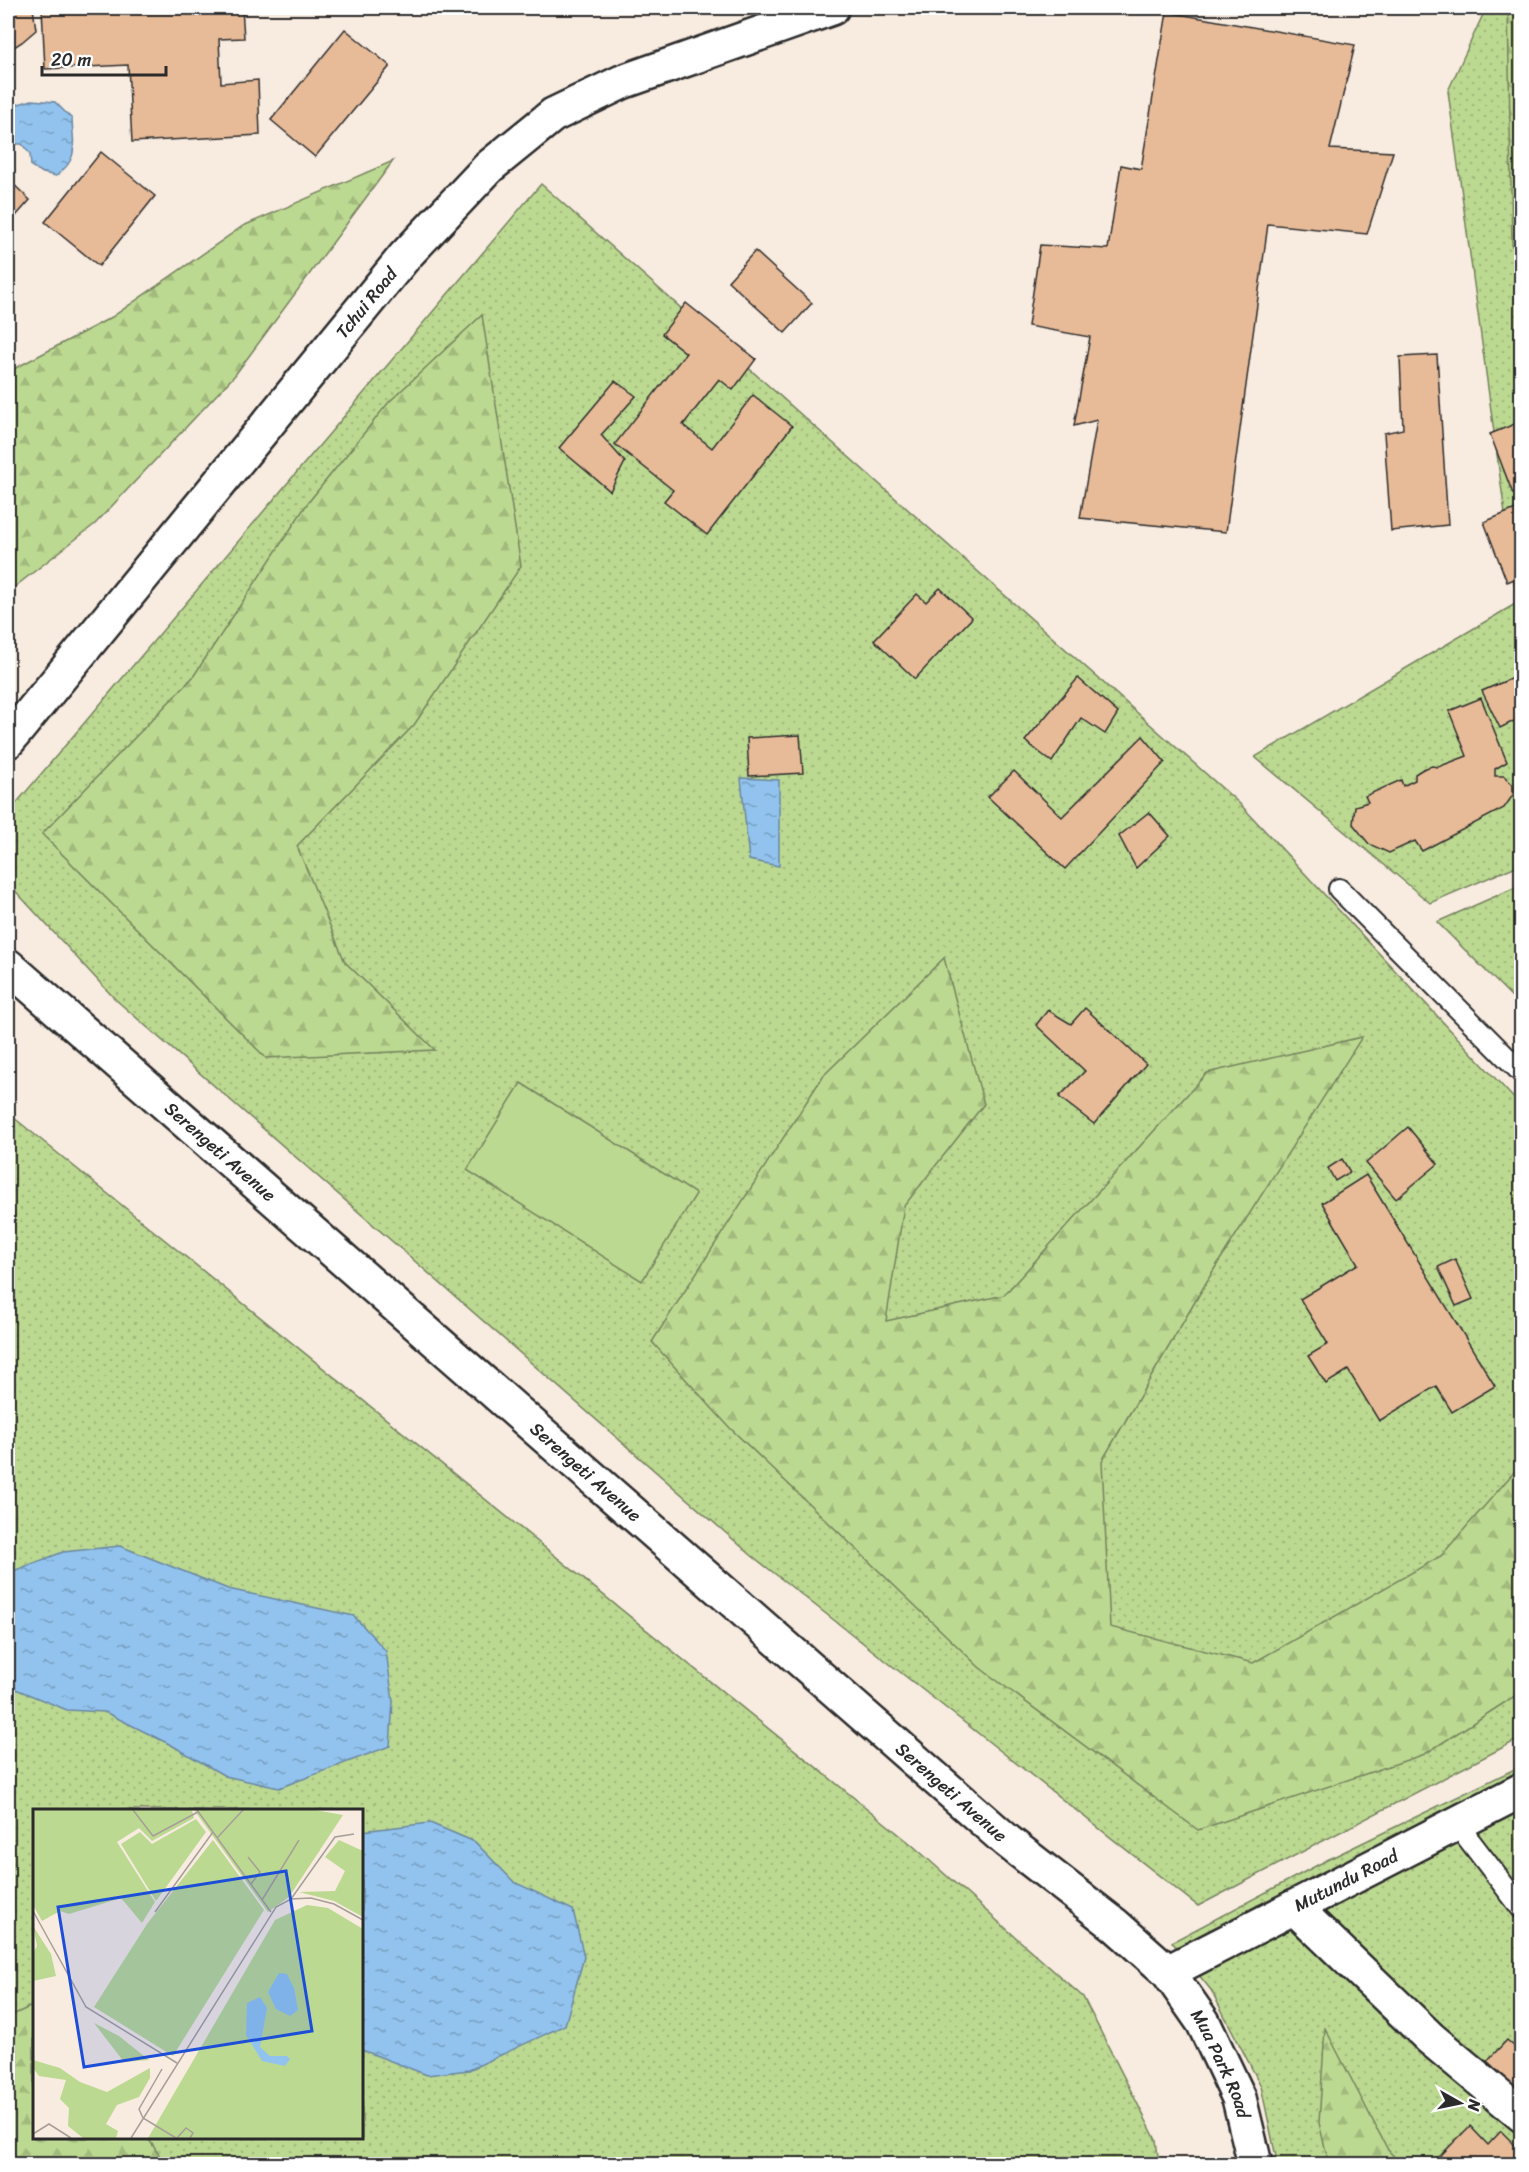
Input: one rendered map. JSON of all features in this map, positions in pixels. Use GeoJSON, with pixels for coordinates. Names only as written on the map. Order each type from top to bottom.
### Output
{"type":"FeatureCollection","features":[{"type":"Feature","properties":{"kind":"street","name":"Tchui Road"},"geometry":{"type":"LineString","coordinates":[[8,741],[405,256],[489,167],[553,115],[622,82],[832,8]]}},
{"type":"Feature","properties":{"kind":"street","name":"Serengeti Avenue"},"geometry":{"type":"LineString","coordinates":[[8,966],[1006,1840],[1115,1925],[1168,1972]]}},
{"type":"Feature","properties":{"kind":"street","name":"Mutundu Road"},"geometry":{"type":"LineString","coordinates":[[1168,1972],[1521,1790]]}},
{"type":"Feature","properties":{"kind":"street"},"geometry":{"type":"LineString","coordinates":[[1294,1907],[1430,2038],[1521,2115]]}},
{"type":"Feature","properties":{"kind":"street","name":"Mua Park Road"},"geometry":{"type":"LineString","coordinates":[[1168,1972],[1203,2022],[1239,2098],[1255,2164]]}},
{"type":"Feature","properties":{"kind":"lane"},"geometry":{"type":"LineString","coordinates":[[1339,889],[1521,1073]]}},
{"type":"Feature","properties":{"kind":"lane"},"geometry":{"type":"LineString","coordinates":[[1456,1824],[1521,1909]]}},
{"type":"Feature","properties":{"kind":"green space"},"geometry":{"type":"Polygon","coordinates":[[[1486,8],[1521,8],[1521,864],[1430,903],[1255,757],[1517,603],[1448,91],[1486,8]]]}},
{"type":"Feature","properties":{"kind":"green space"},"geometry":{"type":"Polygon","coordinates":[[[1508,8],[1522,8],[1522,240],[1512,246],[1508,8]]]}},
{"type":"Feature","properties":{"kind":"green space"},"geometry":{"type":"Polygon","coordinates":[[[393,161],[235,375],[95,524],[8,592],[8,372],[112,317],[243,226],[393,161]]]}},
{"type":"Feature","properties":{"kind":"green space"},"geometry":{"type":"Polygon","coordinates":[[[541,184],[1240,804],[1521,1106],[1521,1738],[1198,1906],[751,1555],[115,999],[8,883],[8,813],[541,184]]]}},
{"type":"Feature","properties":{"kind":"green space"},"geometry":{"type":"Polygon","coordinates":[[[482,315],[521,566],[414,725],[297,846],[345,962],[435,1050],[266,1058],[42,834],[193,677],[307,504],[389,402],[482,315]]]}},
{"type":"Feature","properties":{"kind":"green space"},"geometry":{"type":"Polygon","coordinates":[[[1521,885],[1521,1006],[1437,922],[1521,885]]]}},
{"type":"Feature","properties":{"kind":"green space"},"geometry":{"type":"Polygon","coordinates":[[[944,958],[984,1104],[904,1206],[886,1321],[1004,1295],[1207,1073],[1362,1037],[1213,1271],[1102,1461],[1110,1627],[1253,1663],[1441,1556],[1521,1464],[1521,1692],[1425,1754],[1198,1830],[980,1668],[730,1428],[652,1342],[823,1076],[944,958]]]}},
{"type":"Feature","properties":{"kind":"green space"},"geometry":{"type":"Polygon","coordinates":[[[521,1083],[696,1194],[642,1281],[467,1170],[521,1083]]]}},
{"type":"Feature","properties":{"kind":"green space"},"geometry":{"type":"Polygon","coordinates":[[[8,1113],[911,1844],[1083,1997],[1156,2140],[1159,2164],[8,2164],[8,1113]]]}},
{"type":"Feature","properties":{"kind":"green space"},"geometry":{"type":"Polygon","coordinates":[[[1521,1766],[1521,2164],[1279,2164],[1261,2086],[1211,1990],[1172,1942],[1327,1860],[1521,1766]]]}},
{"type":"Feature","properties":{"kind":"green space"},"geometry":{"type":"Polygon","coordinates":[[[33,2005],[33,2139],[149,2139],[165,2164],[8,2164],[8,2017],[33,2005]]]}},
{"type":"Feature","properties":{"kind":"green space"},"geometry":{"type":"Polygon","coordinates":[[[1325,2028],[1388,2150],[1401,2164],[1329,2164],[1319,2123],[1325,2028]]]}},
{"type":"Feature","properties":{"kind":"water"},"geometry":{"type":"Polygon","coordinates":[[[32,100],[55,102],[72,119],[74,144],[72,157],[56,176],[43,173],[31,166],[30,154],[22,144],[10,144],[8,141],[8,107],[32,100]]]}},
{"type":"Feature","properties":{"kind":"water"},"geometry":{"type":"Polygon","coordinates":[[[741,778],[779,780],[779,866],[749,860],[741,778]]]}},
{"type":"Feature","properties":{"kind":"water"},"geometry":{"type":"Polygon","coordinates":[[[120,1546],[228,1589],[354,1616],[386,1651],[393,1701],[390,1746],[279,1788],[225,1776],[173,1746],[105,1712],[67,1710],[8,1686],[8,1573],[63,1552],[120,1546]]]}},
{"type":"Feature","properties":{"kind":"water"},"geometry":{"type":"Polygon","coordinates":[[[430,1823],[475,1842],[514,1882],[573,1910],[584,1957],[565,2025],[469,2070],[427,2075],[363,2050],[363,1831],[430,1823]]]}},
{"type":"Feature","properties":{"kind":"building"},"geometry":{"type":"Polygon","coordinates":[[[8,8],[33,8],[36,30],[8,51],[8,8]]]}},
{"type":"Feature","properties":{"kind":"building"},"geometry":{"type":"Polygon","coordinates":[[[42,8],[242,8],[244,38],[219,39],[221,83],[258,80],[260,135],[132,142],[128,65],[45,69],[42,8]]]}},
{"type":"Feature","properties":{"kind":"building"},"geometry":{"type":"Polygon","coordinates":[[[1167,12],[1355,45],[1330,149],[1393,152],[1367,234],[1268,224],[1226,532],[1080,518],[1097,420],[1074,426],[1090,337],[1028,326],[1040,245],[1108,249],[1121,165],[1141,169],[1167,12]]]}},
{"type":"Feature","properties":{"kind":"building"},"geometry":{"type":"Polygon","coordinates":[[[345,29],[390,66],[315,157],[271,120],[345,29]]]}},
{"type":"Feature","properties":{"kind":"building"},"geometry":{"type":"Polygon","coordinates":[[[8,69],[12,74],[8,85],[8,69]]]}},
{"type":"Feature","properties":{"kind":"building"},"geometry":{"type":"Polygon","coordinates":[[[101,152],[155,196],[99,266],[45,222],[101,152]]]}},
{"type":"Feature","properties":{"kind":"building"},"geometry":{"type":"Polygon","coordinates":[[[8,179],[30,200],[8,225],[8,179]]]}},
{"type":"Feature","properties":{"kind":"building"},"geometry":{"type":"Polygon","coordinates":[[[755,251],[812,303],[785,333],[728,281],[755,251]]]}},
{"type":"Feature","properties":{"kind":"building"},"geometry":{"type":"Polygon","coordinates":[[[686,303],[756,359],[733,390],[719,379],[683,425],[712,448],[753,395],[792,426],[707,535],[664,501],[673,490],[615,444],[686,353],[662,334],[686,303]]]}},
{"type":"Feature","properties":{"kind":"building"},"geometry":{"type":"Polygon","coordinates":[[[1437,355],[1448,525],[1391,531],[1384,433],[1403,429],[1400,357],[1437,355]]]}},
{"type":"Feature","properties":{"kind":"building"},"geometry":{"type":"Polygon","coordinates":[[[615,381],[636,396],[601,435],[625,462],[610,491],[559,448],[615,381]]]}},
{"type":"Feature","properties":{"kind":"building"},"geometry":{"type":"Polygon","coordinates":[[[1522,421],[1522,491],[1513,494],[1490,434],[1522,421]]]}},
{"type":"Feature","properties":{"kind":"building"},"geometry":{"type":"Polygon","coordinates":[[[1518,508],[1522,519],[1522,576],[1507,582],[1484,522],[1518,508]]]}},
{"type":"Feature","properties":{"kind":"building"},"geometry":{"type":"Polygon","coordinates":[[[940,588],[972,618],[915,679],[874,640],[917,594],[926,602],[940,588]]]}},
{"type":"Feature","properties":{"kind":"building"},"geometry":{"type":"Polygon","coordinates":[[[1522,674],[1522,717],[1500,728],[1482,691],[1522,674]]]}},
{"type":"Feature","properties":{"kind":"building"},"geometry":{"type":"Polygon","coordinates":[[[1078,678],[1118,713],[1105,734],[1081,718],[1052,762],[1025,741],[1078,678]]]}},
{"type":"Feature","properties":{"kind":"building"},"geometry":{"type":"Polygon","coordinates":[[[1481,698],[1507,762],[1495,769],[1495,776],[1504,776],[1513,785],[1513,795],[1504,808],[1422,851],[1415,841],[1389,853],[1369,844],[1353,824],[1355,806],[1368,802],[1365,796],[1401,780],[1403,786],[1415,780],[1415,774],[1423,769],[1438,767],[1467,756],[1449,711],[1481,698]]]}},
{"type":"Feature","properties":{"kind":"building"},"geometry":{"type":"Polygon","coordinates":[[[800,735],[803,773],[749,776],[747,738],[800,735]]]}},
{"type":"Feature","properties":{"kind":"building"},"geometry":{"type":"Polygon","coordinates":[[[1143,736],[1165,762],[1065,869],[988,797],[1014,771],[1062,817],[1143,736]]]}},
{"type":"Feature","properties":{"kind":"building"},"geometry":{"type":"Polygon","coordinates":[[[1149,812],[1170,836],[1136,868],[1119,836],[1149,812]]]}},
{"type":"Feature","properties":{"kind":"building"},"geometry":{"type":"Polygon","coordinates":[[[1085,1008],[1146,1064],[1094,1124],[1059,1097],[1085,1071],[1036,1025],[1048,1010],[1071,1024],[1085,1008]]]}},
{"type":"Feature","properties":{"kind":"building"},"geometry":{"type":"Polygon","coordinates":[[[1408,1127],[1438,1164],[1396,1199],[1366,1163],[1408,1127]]]}},
{"type":"Feature","properties":{"kind":"building"},"geometry":{"type":"Polygon","coordinates":[[[1342,1159],[1350,1172],[1335,1181],[1328,1168],[1342,1159]]]}},
{"type":"Feature","properties":{"kind":"building"},"geometry":{"type":"Polygon","coordinates":[[[1366,1175],[1495,1386],[1452,1412],[1436,1386],[1379,1421],[1348,1370],[1326,1384],[1308,1356],[1328,1344],[1300,1299],[1358,1264],[1322,1203],[1366,1175]]]}},
{"type":"Feature","properties":{"kind":"building"},"geometry":{"type":"Polygon","coordinates":[[[1455,1259],[1473,1299],[1456,1306],[1438,1267],[1455,1259]]]}},
{"type":"Feature","properties":{"kind":"building"},"geometry":{"type":"Polygon","coordinates":[[[1507,2040],[1522,2053],[1522,2094],[1487,2061],[1507,2040]]]}},
{"type":"Feature","properties":{"kind":"building"},"geometry":{"type":"Polygon","coordinates":[[[1470,2126],[1488,2145],[1501,2131],[1522,2152],[1522,2164],[1432,2164],[1470,2126]]]}}]}
